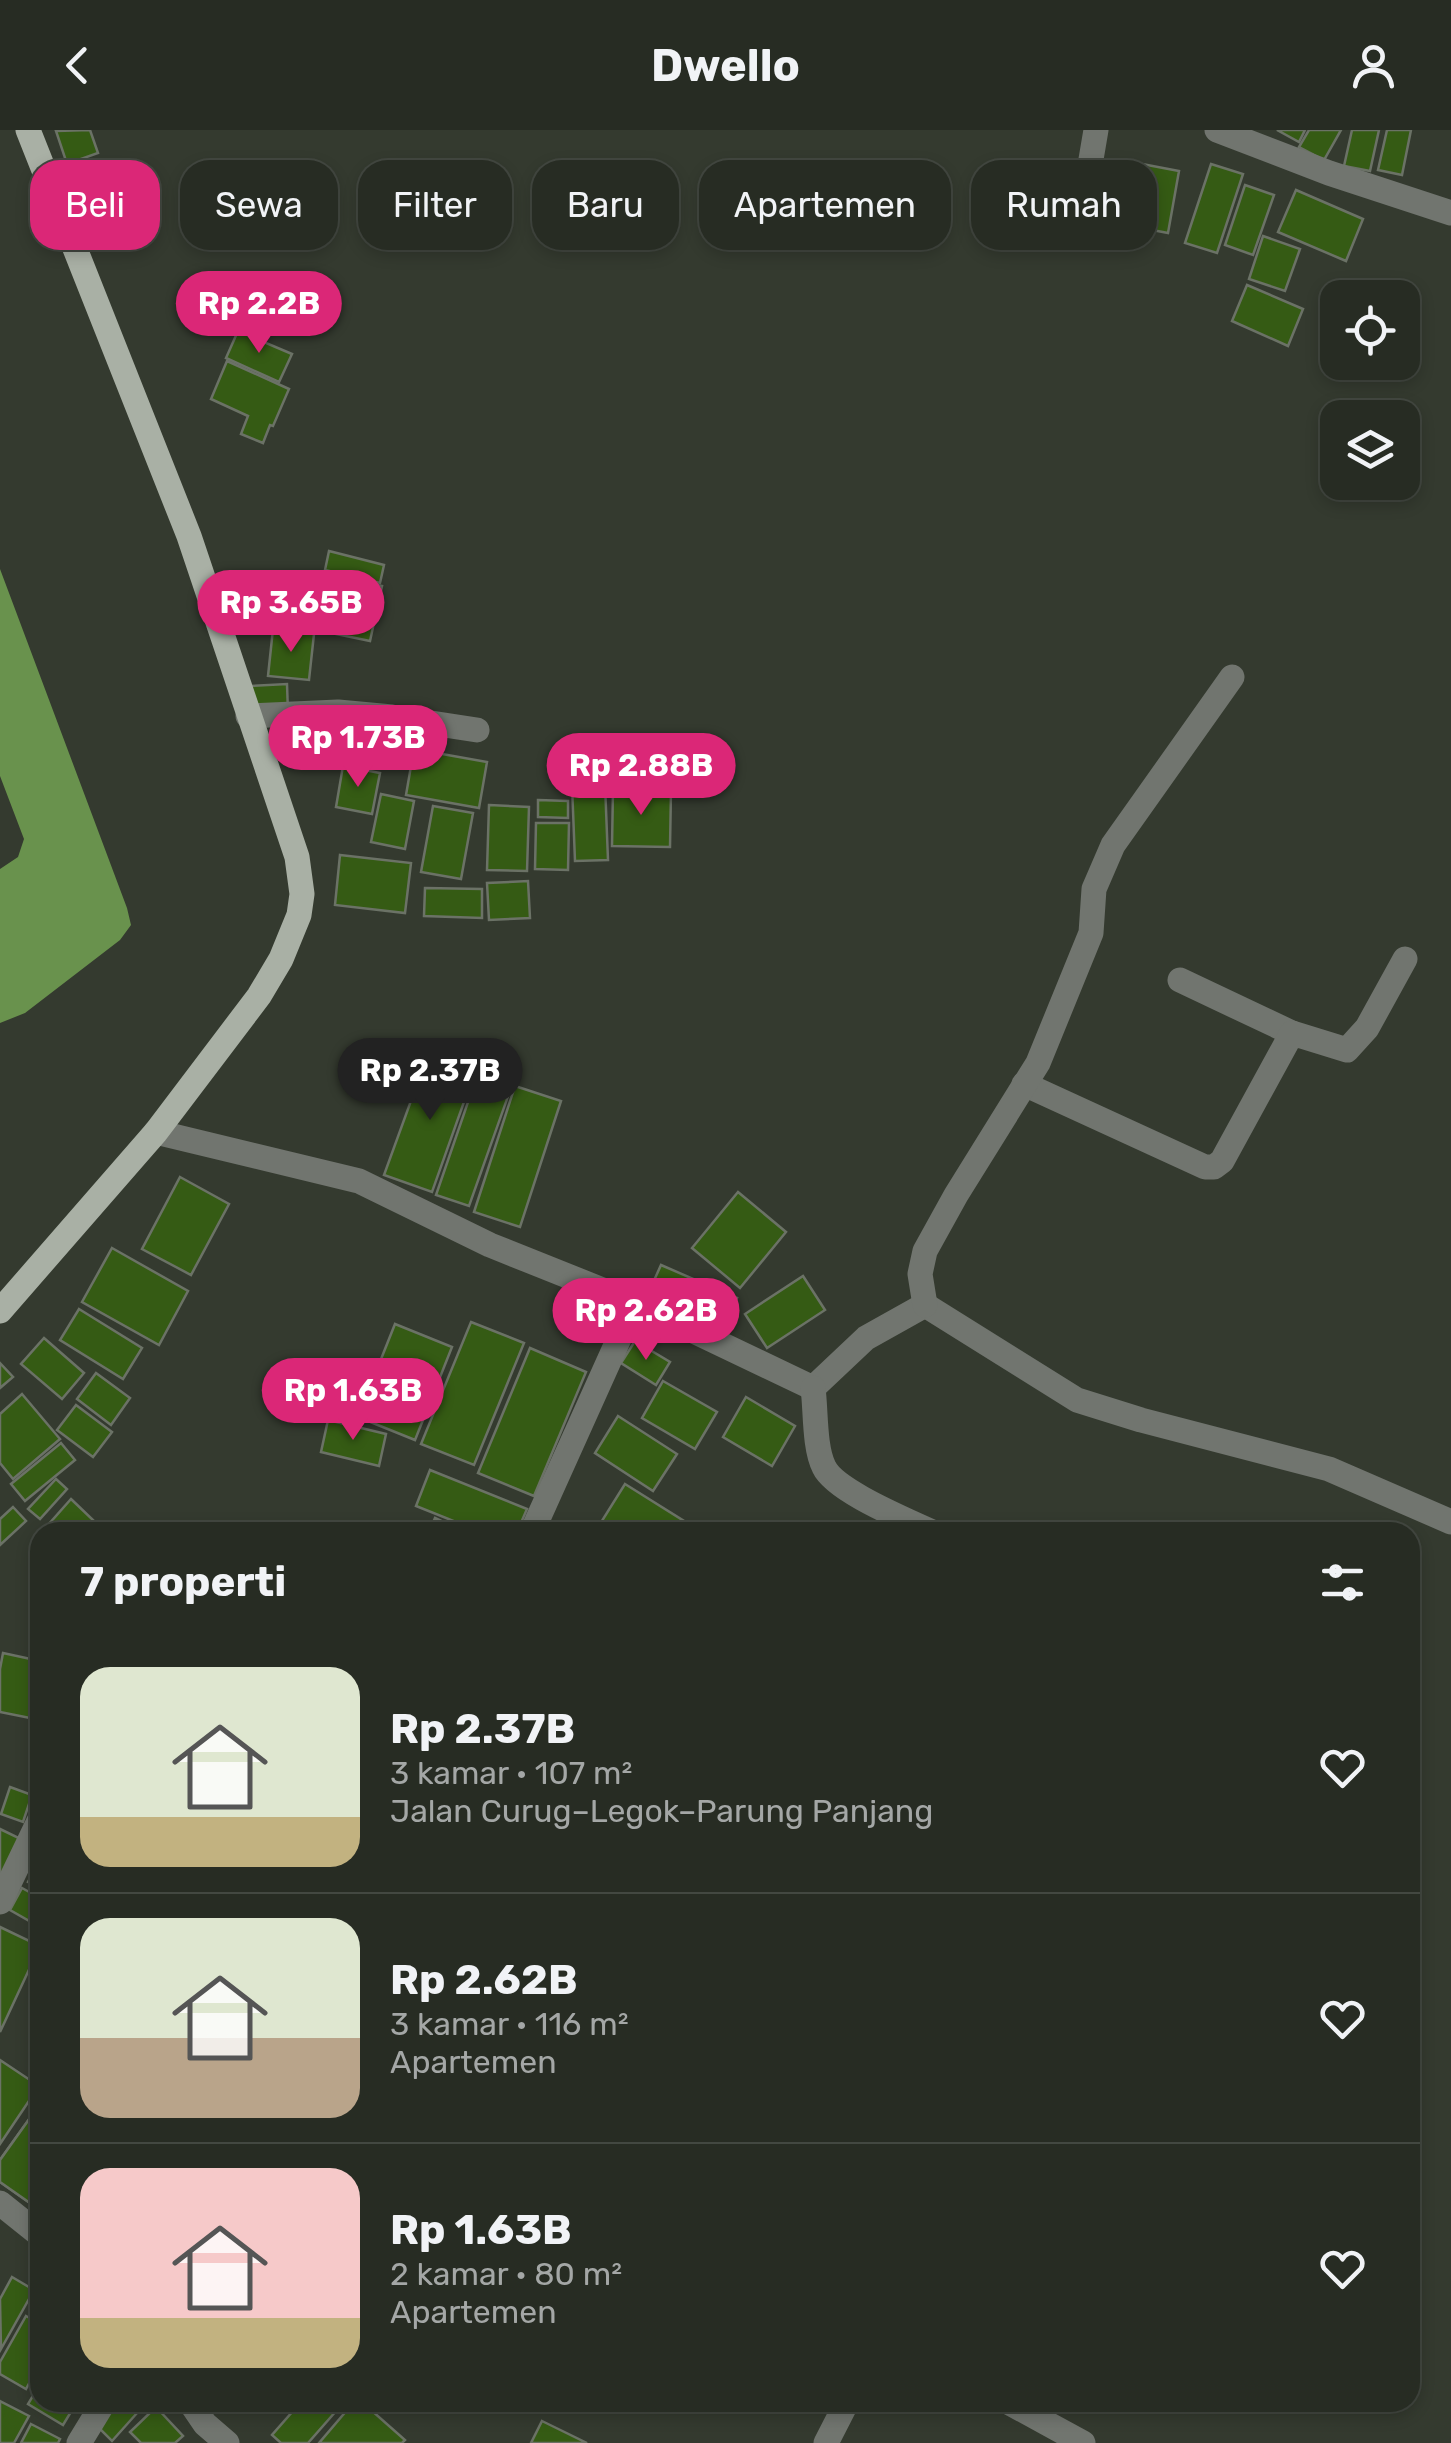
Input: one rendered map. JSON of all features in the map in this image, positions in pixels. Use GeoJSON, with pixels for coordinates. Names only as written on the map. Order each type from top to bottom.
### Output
{"type":"FeatureCollection","features":[{"type":"Feature","properties":{"kind":"main road"},"geometry":{"type":"LineString","coordinates":[[0,1311],[156,1132],[259,996],[282,959],[299,915],[302,894],[297,857],[189,536],[28,130]]}},
{"type":"Feature","properties":{"kind":"street"},"geometry":{"type":"LineString","coordinates":[[1091,160],[1096,130]]}},
{"type":"Feature","properties":{"kind":"street"},"geometry":{"type":"LineString","coordinates":[[1217,130],[1329,173],[1451,213]]}},
{"type":"Feature","properties":{"kind":"street"},"geometry":{"type":"LineString","coordinates":[[1232,677],[1114,845],[1094,889],[1091,933],[1038,1063],[926,1251],[920,1274],[925,1304],[1077,1400],[1329,1469],[1451,1522]]}},
{"type":"Feature","properties":{"kind":"street"},"geometry":{"type":"LineString","coordinates":[[248,716],[338,712],[477,730]]}},
{"type":"Feature","properties":{"kind":"street"},"geometry":{"type":"LineString","coordinates":[[1180,980],[1292,1033],[1347,1050],[1367,1028],[1404,960]]}},
{"type":"Feature","properties":{"kind":"street"},"geometry":{"type":"LineString","coordinates":[[1024,1084],[1205,1167],[1214,1166],[1222,1161],[1292,1033]]}},
{"type":"Feature","properties":{"kind":"street"},"geometry":{"type":"LineString","coordinates":[[156,1132],[359,1182],[490,1245],[635,1303],[813,1388]]}},
{"type":"Feature","properties":{"kind":"street"},"geometry":{"type":"LineString","coordinates":[[536,1522],[635,1303]]}},
{"type":"Feature","properties":{"kind":"street"},"geometry":{"type":"LineString","coordinates":[[813,1388],[866,1338],[925,1304]]}},
{"type":"Feature","properties":{"kind":"street"},"geometry":{"type":"LineString","coordinates":[[813,1388],[825,1470],[840,1485],[912,1522]]}},
{"type":"Feature","properties":{"kind":"street"},"geometry":{"type":"LineString","coordinates":[[0,1902],[30,1840]]}},
{"type":"Feature","properties":{"kind":"street"},"geometry":{"type":"LineString","coordinates":[[0,2202],[30,2227]]}},
{"type":"Feature","properties":{"kind":"street"},"geometry":{"type":"LineString","coordinates":[[79,2443],[98,2412]]}},
{"type":"Feature","properties":{"kind":"street"},"geometry":{"type":"LineString","coordinates":[[197,2412],[227,2443]]}},
{"type":"Feature","properties":{"kind":"street"},"geometry":{"type":"LineString","coordinates":[[826,2443],[842,2412]]}},
{"type":"Feature","properties":{"kind":"street"},"geometry":{"type":"LineString","coordinates":[[1026,2412],[1083,2443]]}},
{"type":"Feature","properties":{"kind":"shaded area"},"geometry":{"type":"Polygon","coordinates":[[[0,569],[131,925],[120,940],[25,1013],[0,1023],[0,869],[18,857],[24,839],[0,776],[0,569]]]}},
{"type":"Feature","properties":{"kind":"building"},"geometry":{"type":"Polygon","coordinates":[[[90,130],[98,153],[66,160],[56,131],[90,130]]]}},
{"type":"Feature","properties":{"kind":"building"},"geometry":{"type":"Polygon","coordinates":[[[1277,130],[1305,130],[1299,142],[1277,130]]]}},
{"type":"Feature","properties":{"kind":"building"},"geometry":{"type":"Polygon","coordinates":[[[1309,130],[1341,130],[1324,160],[1299,147],[1309,130]]]}},
{"type":"Feature","properties":{"kind":"building"},"geometry":{"type":"Polygon","coordinates":[[[1352,130],[1379,130],[1370,171],[1344,166],[1352,130]]]}},
{"type":"Feature","properties":{"kind":"building"},"geometry":{"type":"Polygon","coordinates":[[[1387,130],[1411,130],[1402,175],[1378,170],[1387,130]]]}},
{"type":"Feature","properties":{"kind":"building"},"geometry":{"type":"Polygon","coordinates":[[[1211,164],[1243,174],[1217,253],[1185,243],[1211,164]]]}},
{"type":"Feature","properties":{"kind":"building"},"geometry":{"type":"Polygon","coordinates":[[[1157,167],[1179,171],[1168,233],[1157,231],[1157,167]]]}},
{"type":"Feature","properties":{"kind":"building"},"geometry":{"type":"Polygon","coordinates":[[[1245,185],[1274,195],[1253,255],[1225,245],[1245,185]]]}},
{"type":"Feature","properties":{"kind":"building"},"geometry":{"type":"Polygon","coordinates":[[[1296,190],[1363,219],[1346,261],[1278,232],[1296,190]]]}},
{"type":"Feature","properties":{"kind":"building"},"geometry":{"type":"Polygon","coordinates":[[[1263,236],[1300,249],[1285,291],[1249,279],[1263,236]]]}},
{"type":"Feature","properties":{"kind":"building"},"geometry":{"type":"Polygon","coordinates":[[[1247,285],[1303,309],[1288,346],[1232,321],[1247,285]]]}},
{"type":"Feature","properties":{"kind":"building"},"geometry":{"type":"Polygon","coordinates":[[[238,331],[292,354],[279,382],[226,358],[238,331]]]}},
{"type":"Feature","properties":{"kind":"building"},"geometry":{"type":"Polygon","coordinates":[[[227,361],[289,389],[263,443],[241,434],[248,416],[211,399],[227,361]]]}},
{"type":"Feature","properties":{"kind":"building"},"geometry":{"type":"Polygon","coordinates":[[[329,551],[384,565],[380,583],[325,570],[329,551]]]}},
{"type":"Feature","properties":{"kind":"building"},"geometry":{"type":"Polygon","coordinates":[[[323,574],[382,586],[370,641],[312,629],[323,574]]]}},
{"type":"Feature","properties":{"kind":"building"},"geometry":{"type":"Polygon","coordinates":[[[273,629],[314,634],[309,680],[268,676],[273,629]]]}},
{"type":"Feature","properties":{"kind":"building"},"geometry":{"type":"Polygon","coordinates":[[[287,684],[288,713],[250,714],[249,686],[287,684]]]}},
{"type":"Feature","properties":{"kind":"building"},"geometry":{"type":"Polygon","coordinates":[[[335,720],[365,727],[357,766],[327,760],[335,720]]]}},
{"type":"Feature","properties":{"kind":"building"},"geometry":{"type":"Polygon","coordinates":[[[414,749],[487,762],[479,808],[406,795],[414,749]]]}},
{"type":"Feature","properties":{"kind":"building"},"geometry":{"type":"Polygon","coordinates":[[[343,766],[380,773],[372,814],[336,807],[343,766]]]}},
{"type":"Feature","properties":{"kind":"building"},"geometry":{"type":"Polygon","coordinates":[[[605,784],[608,860],[575,861],[572,785],[605,784]]]}},
{"type":"Feature","properties":{"kind":"building"},"geometry":{"type":"Polygon","coordinates":[[[613,789],[671,790],[670,847],[612,846],[613,789]]]}},
{"type":"Feature","properties":{"kind":"building"},"geometry":{"type":"Polygon","coordinates":[[[381,794],[414,801],[405,849],[371,842],[381,794]]]}},
{"type":"Feature","properties":{"kind":"building"},"geometry":{"type":"Polygon","coordinates":[[[538,800],[568,801],[568,818],[538,817],[538,800]]]}},
{"type":"Feature","properties":{"kind":"building"},"geometry":{"type":"Polygon","coordinates":[[[489,805],[529,807],[527,871],[487,870],[489,805]]]}},
{"type":"Feature","properties":{"kind":"building"},"geometry":{"type":"Polygon","coordinates":[[[433,806],[473,813],[461,879],[421,872],[433,806]]]}},
{"type":"Feature","properties":{"kind":"building"},"geometry":{"type":"Polygon","coordinates":[[[536,823],[569,823],[568,870],[535,869],[536,823]]]}},
{"type":"Feature","properties":{"kind":"building"},"geometry":{"type":"Polygon","coordinates":[[[340,855],[411,863],[405,913],[335,905],[340,855]]]}},
{"type":"Feature","properties":{"kind":"building"},"geometry":{"type":"Polygon","coordinates":[[[528,881],[530,918],[489,920],[487,883],[528,881]]]}},
{"type":"Feature","properties":{"kind":"building"},"geometry":{"type":"Polygon","coordinates":[[[425,888],[482,889],[482,918],[424,916],[425,888]]]}},
{"type":"Feature","properties":{"kind":"building"},"geometry":{"type":"Polygon","coordinates":[[[428,1054],[475,1071],[432,1192],[384,1175],[428,1054]]]}},
{"type":"Feature","properties":{"kind":"building"},"geometry":{"type":"Polygon","coordinates":[[[478,1073],[512,1085],[469,1206],[436,1195],[478,1073]]]}},
{"type":"Feature","properties":{"kind":"building"},"geometry":{"type":"Polygon","coordinates":[[[515,1086],[561,1101],[520,1227],[474,1212],[515,1086]]]}},
{"type":"Feature","properties":{"kind":"building"},"geometry":{"type":"Polygon","coordinates":[[[180,1177],[229,1204],[191,1275],[142,1249],[180,1177]]]}},
{"type":"Feature","properties":{"kind":"building"},"geometry":{"type":"Polygon","coordinates":[[[738,1192],[786,1232],[740,1288],[692,1248],[738,1192]]]}},
{"type":"Feature","properties":{"kind":"building"},"geometry":{"type":"Polygon","coordinates":[[[112,1248],[188,1291],[159,1345],[82,1302],[112,1248]]]}},
{"type":"Feature","properties":{"kind":"building"},"geometry":{"type":"Polygon","coordinates":[[[661,1265],[737,1298],[724,1330],[647,1296],[661,1265]]]}},
{"type":"Feature","properties":{"kind":"building"},"geometry":{"type":"Polygon","coordinates":[[[803,1276],[825,1310],[767,1348],[745,1314],[803,1276]]]}},
{"type":"Feature","properties":{"kind":"building"},"geometry":{"type":"Polygon","coordinates":[[[79,1309],[142,1348],[123,1379],[60,1340],[79,1309]]]}},
{"type":"Feature","properties":{"kind":"building"},"geometry":{"type":"Polygon","coordinates":[[[471,1322],[524,1343],[474,1465],[421,1444],[471,1322]]]}},
{"type":"Feature","properties":{"kind":"building"},"geometry":{"type":"Polygon","coordinates":[[[395,1324],[452,1347],[415,1440],[358,1417],[395,1324]]]}},
{"type":"Feature","properties":{"kind":"building"},"geometry":{"type":"Polygon","coordinates":[[[44,1338],[84,1373],[62,1399],[21,1364],[44,1338]]]}},
{"type":"Feature","properties":{"kind":"building"},"geometry":{"type":"Polygon","coordinates":[[[635,1341],[670,1362],[656,1385],[621,1363],[635,1341]]]}},
{"type":"Feature","properties":{"kind":"building"},"geometry":{"type":"Polygon","coordinates":[[[530,1348],[586,1372],[534,1496],[478,1473],[530,1348]]]}},
{"type":"Feature","properties":{"kind":"building"},"geometry":{"type":"Polygon","coordinates":[[[0,1363],[13,1377],[0,1388],[0,1363]]]}},
{"type":"Feature","properties":{"kind":"building"},"geometry":{"type":"Polygon","coordinates":[[[96,1373],[130,1398],[111,1425],[77,1399],[96,1373]]]}},
{"type":"Feature","properties":{"kind":"building"},"geometry":{"type":"Polygon","coordinates":[[[663,1381],[717,1412],[695,1449],[642,1418],[663,1381]]]}},
{"type":"Feature","properties":{"kind":"building"},"geometry":{"type":"Polygon","coordinates":[[[22,1394],[60,1439],[13,1479],[0,1463],[0,1414],[22,1394]]]}},
{"type":"Feature","properties":{"kind":"building"},"geometry":{"type":"Polygon","coordinates":[[[746,1397],[795,1426],[772,1466],[723,1437],[746,1397]]]}},
{"type":"Feature","properties":{"kind":"building"},"geometry":{"type":"Polygon","coordinates":[[[76,1405],[112,1432],[93,1457],[57,1430],[76,1405]]]}},
{"type":"Feature","properties":{"kind":"building"},"geometry":{"type":"Polygon","coordinates":[[[618,1416],[677,1454],[653,1491],[595,1453],[618,1416]]]}},
{"type":"Feature","properties":{"kind":"building"},"geometry":{"type":"Polygon","coordinates":[[[328,1420],[386,1434],[379,1466],[321,1452],[328,1420]]]}},
{"type":"Feature","properties":{"kind":"building"},"geometry":{"type":"Polygon","coordinates":[[[61,1443],[75,1460],[25,1501],[11,1484],[61,1443]]]}},
{"type":"Feature","properties":{"kind":"building"},"geometry":{"type":"Polygon","coordinates":[[[430,1470],[527,1509],[521,1522],[456,1522],[416,1506],[430,1470]]]}},
{"type":"Feature","properties":{"kind":"building"},"geometry":{"type":"Polygon","coordinates":[[[56,1479],[67,1489],[40,1519],[28,1509],[56,1479]]]}},
{"type":"Feature","properties":{"kind":"building"},"geometry":{"type":"Polygon","coordinates":[[[625,1484],[686,1522],[601,1522],[625,1484]]]}},
{"type":"Feature","properties":{"kind":"building"},"geometry":{"type":"Polygon","coordinates":[[[71,1499],[93,1520],[91,1522],[51,1522],[71,1499]]]}},
{"type":"Feature","properties":{"kind":"building"},"geometry":{"type":"Polygon","coordinates":[[[13,1507],[26,1521],[0,1545],[0,1519],[13,1507]]]}},
{"type":"Feature","properties":{"kind":"building"},"geometry":{"type":"Polygon","coordinates":[[[3,1653],[30,1659],[30,1718],[0,1712],[3,1653]]]}},
{"type":"Feature","properties":{"kind":"building"},"geometry":{"type":"Polygon","coordinates":[[[10,1787],[30,1794],[23,1822],[1,1814],[10,1787]]]}},
{"type":"Feature","properties":{"kind":"building"},"geometry":{"type":"Polygon","coordinates":[[[0,1829],[23,1840],[0,1889],[0,1829]]]}},
{"type":"Feature","properties":{"kind":"building"},"geometry":{"type":"Polygon","coordinates":[[[22,1888],[30,1892],[30,1921],[10,1910],[22,1888]]]}},
{"type":"Feature","properties":{"kind":"building"},"geometry":{"type":"Polygon","coordinates":[[[0,1927],[30,1941],[30,1968],[0,2032],[0,1927]]]}},
{"type":"Feature","properties":{"kind":"building"},"geometry":{"type":"Polygon","coordinates":[[[0,2060],[30,2080],[30,2099],[0,2144],[0,2060]]]}},
{"type":"Feature","properties":{"kind":"building"},"geometry":{"type":"Polygon","coordinates":[[[30,2118],[30,2203],[0,2182],[0,2160],[30,2118]]]}},
{"type":"Feature","properties":{"kind":"building"},"geometry":{"type":"Polygon","coordinates":[[[30,2118],[30,2203],[0,2182],[0,2160],[30,2118]]]}},
{"type":"Feature","properties":{"kind":"building"},"geometry":{"type":"Polygon","coordinates":[[[12,2277],[30,2288],[30,2297],[1,2349],[0,2299],[12,2277]]]}},
{"type":"Feature","properties":{"kind":"building"},"geometry":{"type":"Polygon","coordinates":[[[26,2316],[30,2318],[30,2382],[26,2389],[0,2374],[0,2362],[26,2316]]]}},
{"type":"Feature","properties":{"kind":"building"},"geometry":{"type":"Polygon","coordinates":[[[0,2401],[29,2416],[14,2443],[0,2443],[0,2401]]]}},
{"type":"Feature","properties":{"kind":"building"},"geometry":{"type":"Polygon","coordinates":[[[41,2412],[71,2412],[63,2425],[41,2412]]]}},
{"type":"Feature","properties":{"kind":"building"},"geometry":{"type":"Polygon","coordinates":[[[110,2412],[138,2412],[112,2441],[97,2426],[110,2412]]]}},
{"type":"Feature","properties":{"kind":"building"},"geometry":{"type":"Polygon","coordinates":[[[151,2412],[161,2412],[183,2436],[175,2443],[141,2443],[130,2432],[151,2412]]]}},
{"type":"Feature","properties":{"kind":"building"},"geometry":{"type":"Polygon","coordinates":[[[292,2412],[335,2412],[308,2443],[281,2443],[272,2435],[292,2412]]]}},
{"type":"Feature","properties":{"kind":"building"},"geometry":{"type":"Polygon","coordinates":[[[345,2412],[373,2412],[405,2440],[402,2443],[319,2443],[345,2412]]]}},
{"type":"Feature","properties":{"kind":"building"},"geometry":{"type":"Polygon","coordinates":[[[542,2421],[587,2443],[531,2443],[542,2421]]]}},
{"type":"Feature","properties":{"kind":"building"},"geometry":{"type":"Polygon","coordinates":[[[31,2424],[60,2439],[58,2443],[21,2443],[31,2424]]]}}]}
